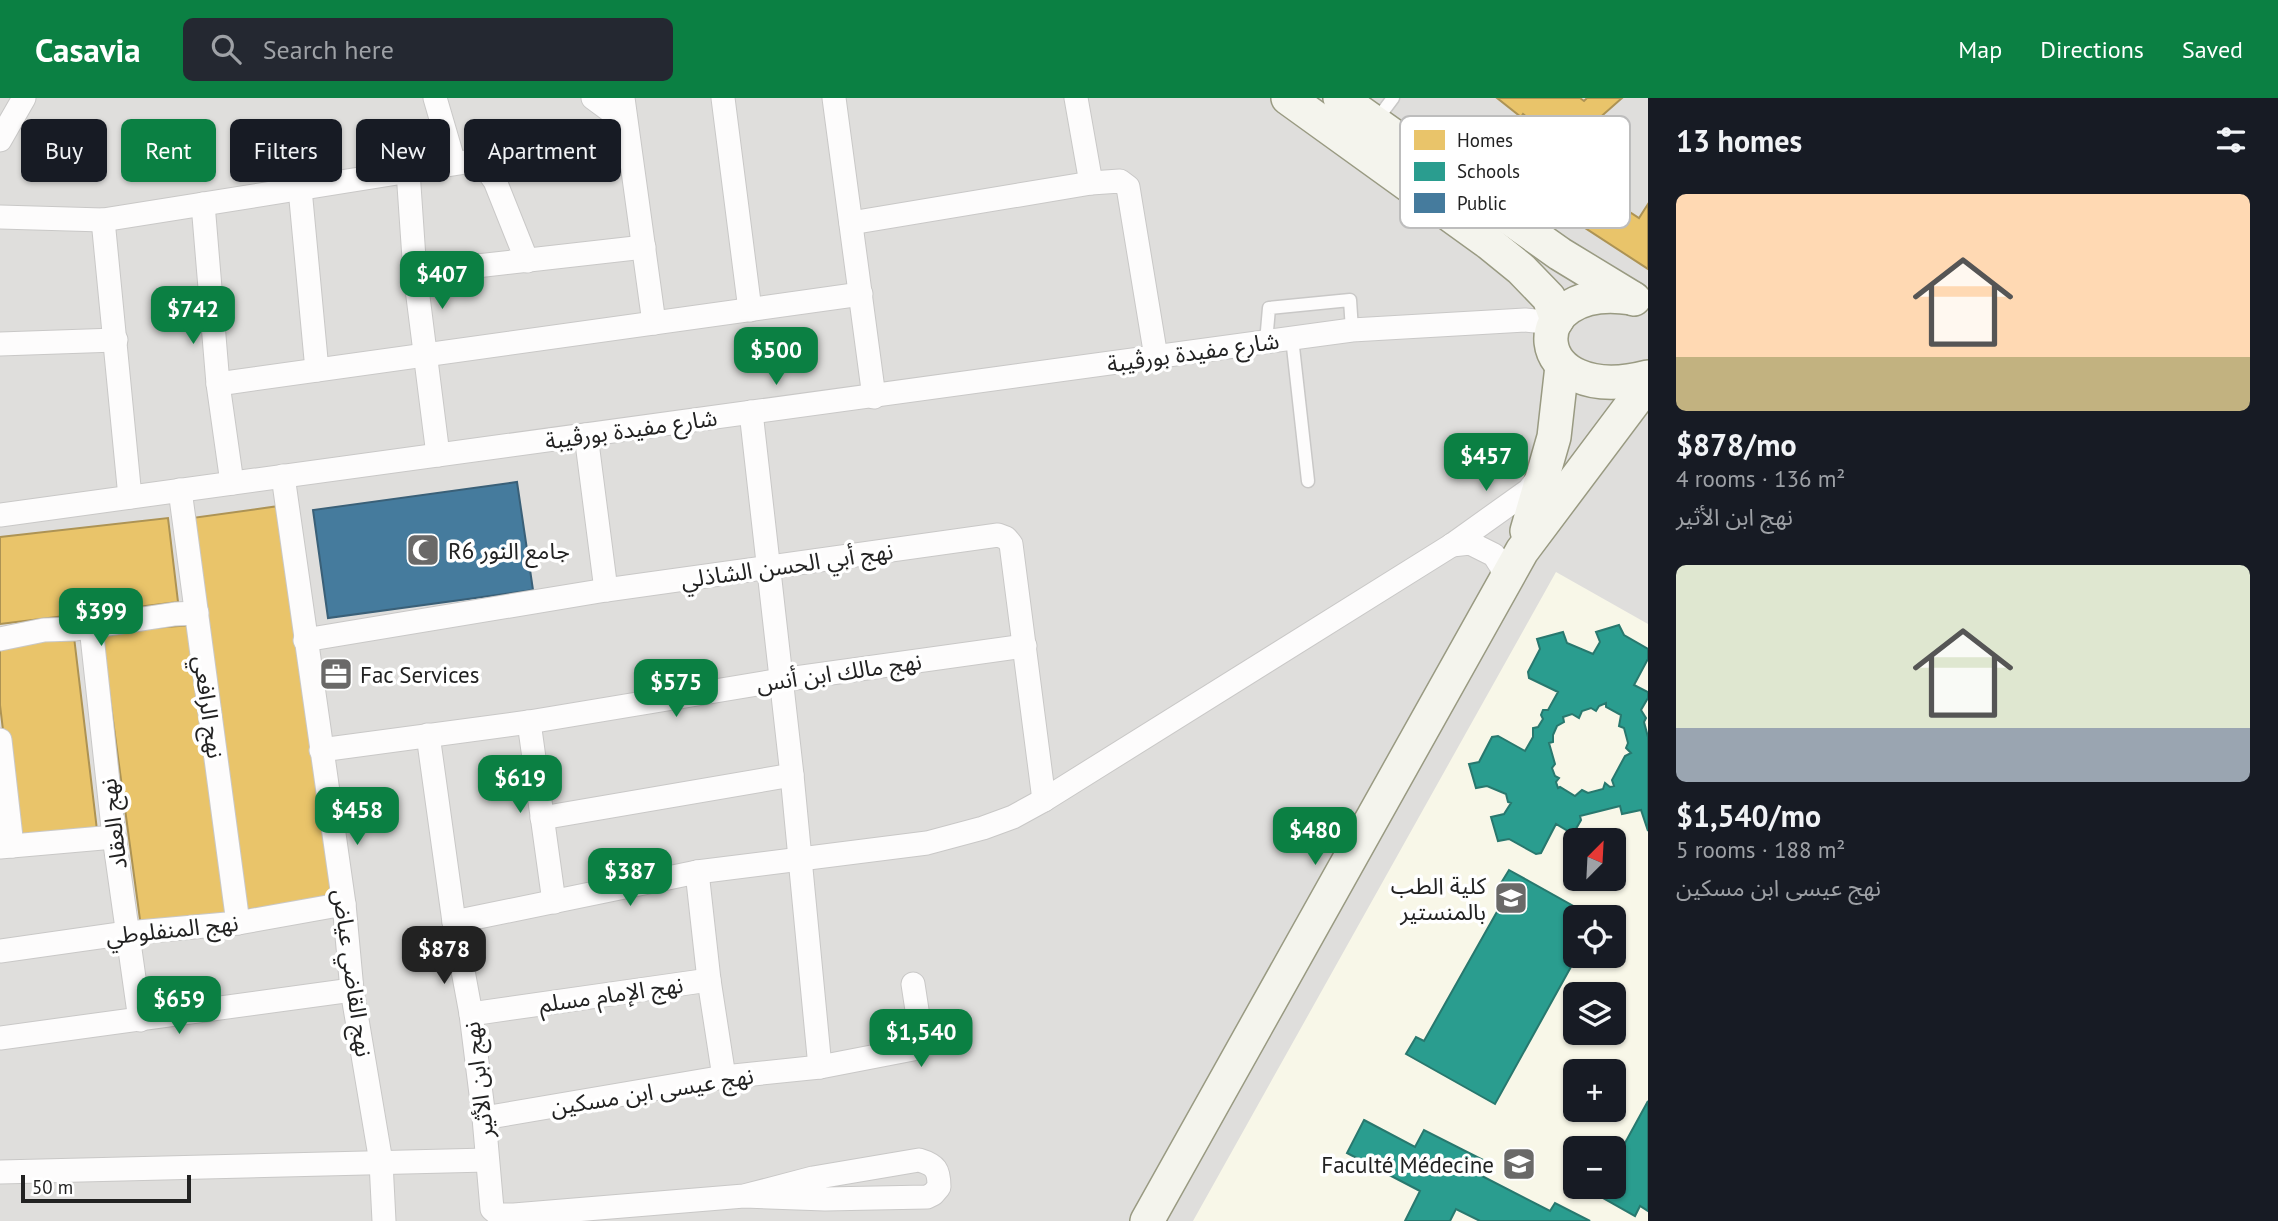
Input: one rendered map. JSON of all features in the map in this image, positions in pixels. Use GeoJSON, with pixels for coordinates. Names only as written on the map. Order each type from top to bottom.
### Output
{"type":"FeatureCollection","features":[{"type":"Feature","properties":{"kind":"main road"},"geometry":{"type":"LineString","coordinates":[[1287,98],[1400,179]]}},
{"type":"Feature","properties":{"kind":"main road"},"geometry":{"type":"LineString","coordinates":[[1340,98],[1384,110],[1400,123]]}},
{"type":"Feature","properties":{"kind":"main road"},"geometry":{"type":"LineString","coordinates":[[1468,228],[1521,269],[1549,298],[1556,321]]}},
{"type":"Feature","properties":{"kind":"main road"},"geometry":{"type":"LineString","coordinates":[[1528,228],[1560,254],[1644,301]]}},
{"type":"Feature","properties":{"kind":"main road"},"geometry":{"type":"LineString","coordinates":[[1644,301],[1614,295],[1586,299],[1563,312],[1556,321],[1551,336],[1552,350],[1568,372],[1596,383],[1621,383],[1648,377]]}},
{"type":"Feature","properties":{"kind":"main road"},"geometry":{"type":"LineString","coordinates":[[1522,551],[1554,437],[1562,366]]}},
{"type":"Feature","properties":{"kind":"main road"},"geometry":{"type":"LineString","coordinates":[[1152,1217],[1522,551],[1648,383]]}},
{"type":"Feature","properties":{"kind":"street"},"geometry":{"type":"LineString","coordinates":[[0,140],[24,98]]}},
{"type":"Feature","properties":{"kind":"street"},"geometry":{"type":"LineString","coordinates":[[435,98],[454,163]]}},
{"type":"Feature","properties":{"kind":"street"},"geometry":{"type":"LineString","coordinates":[[593,98],[612,112],[624,104],[654,323]]}},
{"type":"Feature","properties":{"kind":"street"},"geometry":{"type":"LineString","coordinates":[[723,98],[750,310]]}},
{"type":"Feature","properties":{"kind":"street"},"geometry":{"type":"LineString","coordinates":[[834,98],[874,397]]}},
{"type":"Feature","properties":{"kind":"street"},"geometry":{"type":"LineString","coordinates":[[1076,98],[1091,183]]}},
{"type":"Feature","properties":{"kind":"street"},"geometry":{"type":"LineString","coordinates":[[450,164],[472,161],[483,164],[489,171],[527,261]]}},
{"type":"Feature","properties":{"kind":"street"},"geometry":{"type":"LineString","coordinates":[[0,217],[103,220],[356,180]]}},
{"type":"Feature","properties":{"kind":"street"},"geometry":{"type":"LineString","coordinates":[[851,223],[1091,183],[1120,181],[1128,187],[1156,357]]}},
{"type":"Feature","properties":{"kind":"street"},"geometry":{"type":"LineString","coordinates":[[409,182],[415,273],[438,455]]}},
{"type":"Feature","properties":{"kind":"street"},"geometry":{"type":"LineString","coordinates":[[300,189],[317,370]]}},
{"type":"Feature","properties":{"kind":"street"},"geometry":{"type":"LineString","coordinates":[[203,204],[218,384],[232,484]]}},
{"type":"Feature","properties":{"kind":"street"},"geometry":{"type":"LineString","coordinates":[[103,220],[130,497]]}},
{"type":"Feature","properties":{"kind":"street"},"geometry":{"type":"LineString","coordinates":[[415,273],[644,247]]}},
{"type":"Feature","properties":{"kind":"street"},"geometry":{"type":"LineString","coordinates":[[218,384],[861,294]]}},
{"type":"Feature","properties":{"kind":"street","name":"شارع مفيدة بورڨيبة"},"geometry":{"type":"LineString","coordinates":[[0,515],[1352,330],[1525,320],[1556,321]]}},
{"type":"Feature","properties":{"kind":"street"},"geometry":{"type":"LineString","coordinates":[[0,344],[116,340]]}},
{"type":"Feature","properties":{"kind":"street"},"geometry":{"type":"LineString","coordinates":[[751,412],[792,775],[820,1067]]}},
{"type":"Feature","properties":{"kind":"street"},"geometry":{"type":"LineString","coordinates":[[586,435],[606,590]]}},
{"type":"Feature","properties":{"kind":"street"},"geometry":{"type":"LineString","coordinates":[[454,922],[697,872],[927,843],[1013,817],[1452,545],[1529,490],[1546,467]]}},
{"type":"Feature","properties":{"kind":"street","name":"نهج القاضي عياض"},"geometry":{"type":"LineString","coordinates":[[283,476],[344,904],[352,990],[382,1162],[384,1221]]}},
{"type":"Feature","properties":{"kind":"street","name":"نهج الرافعي"},"geometry":{"type":"LineString","coordinates":[[180,491],[238,923]]}},
{"type":"Feature","properties":{"kind":"street","name":"نهج أبي الحسن الشاذلي"},"geometry":{"type":"LineString","coordinates":[[305,640],[606,590],[998,535],[1011,544],[1044,800]]}},
{"type":"Feature","properties":{"kind":"street"},"geometry":{"type":"LineString","coordinates":[[1452,545],[1470,542],[1494,555],[1501,566],[1505,582]]}},
{"type":"Feature","properties":{"kind":"street"},"geometry":{"type":"LineString","coordinates":[[0,639],[44,630],[91,627],[197,613]]}},
{"type":"Feature","properties":{"kind":"street","name":"نهج العقاد"},"geometry":{"type":"LineString","coordinates":[[91,627],[114,836],[140,1020]]}},
{"type":"Feature","properties":{"kind":"street","name":"نهج مالك ابن أنس"},"geometry":{"type":"LineString","coordinates":[[321,750],[529,722],[781,680],[1025,646]]}},
{"type":"Feature","properties":{"kind":"street"},"geometry":{"type":"LineString","coordinates":[[529,722],[554,902]]}},
{"type":"Feature","properties":{"kind":"street","name":"نهج ابن الأثير"},"geometry":{"type":"LineString","coordinates":[[428,736],[454,922],[471,1014],[492,1209],[499,1215],[744,1196]]}},
{"type":"Feature","properties":{"kind":"street"},"geometry":{"type":"LineString","coordinates":[[0,740],[6,846],[114,836]]}},
{"type":"Feature","properties":{"kind":"street"},"geometry":{"type":"LineString","coordinates":[[542,818],[792,775]]}},
{"type":"Feature","properties":{"kind":"street"},"geometry":{"type":"LineString","coordinates":[[697,872],[709,980],[724,1077]]}},
{"type":"Feature","properties":{"kind":"street","name":"نهج المنفلوطي"},"geometry":{"type":"LineString","coordinates":[[0,951],[127,933],[238,923],[344,904]]}},
{"type":"Feature","properties":{"kind":"street","name":"نهج الإمام مسلم"},"geometry":{"type":"LineString","coordinates":[[471,1014],[709,980]]}},
{"type":"Feature","properties":{"kind":"street","name":"نهج عيسى ابن مسكين"},"geometry":{"type":"LineString","coordinates":[[484,1118],[724,1077],[820,1067],[913,1049],[919,1044],[920,1036],[913,984]]}},
{"type":"Feature","properties":{"kind":"street"},"geometry":{"type":"LineString","coordinates":[[0,1038],[352,990]]}},
{"type":"Feature","properties":{"kind":"street"},"geometry":{"type":"LineString","coordinates":[[0,1172],[487,1160]]}},
{"type":"Feature","properties":{"kind":"street"},"geometry":{"type":"LineString","coordinates":[[919,1160],[934,1165],[939,1173],[939,1187],[927,1197],[825,1199],[744,1196],[813,1178],[919,1160]]}},
{"type":"Feature","properties":{"kind":"lane"},"geometry":{"type":"LineString","coordinates":[[1266,342],[1269,308],[1350,300],[1352,330]]}},
{"type":"Feature","properties":{"kind":"lane"},"geometry":{"type":"LineString","coordinates":[[1292,338],[1308,481]]}},
{"type":"Feature","properties":{"kind":"shaded area"},"geometry":{"type":"Polygon","coordinates":[[[0,98],[1648,98],[1648,1221],[0,1221],[0,98]]]}},
{"type":"Feature","properties":{"kind":"shaded area","name":"كلية الطب بالمنستير"},"geometry":{"type":"Polygon","coordinates":[[[1556,572],[1648,624],[1648,1221],[1193,1221],[1556,572]]]}},
{"type":"Feature","properties":{"kind":"building: Homes"},"geometry":{"type":"Polygon","coordinates":[[[1497,98],[1580,98],[1584,101],[1587,98],[1622,98],[1602,116],[1520,116],[1497,98]]]}},
{"type":"Feature","properties":{"kind":"building: Homes"},"geometry":{"type":"Polygon","coordinates":[[[1648,204],[1648,269],[1585,228],[1630,228],[1630,212],[1639,218],[1648,204]]]}},
{"type":"Feature","properties":{"kind":"building: Homes"},"geometry":{"type":"Polygon","coordinates":[[[279,506],[333,898],[246,910],[192,518],[279,506]]]}},
{"type":"Feature","properties":{"kind":"building: Homes"},"geometry":{"type":"Polygon","coordinates":[[[168,518],[178,602],[0,624],[0,537],[168,518]]]}},
{"type":"Feature","properties":{"kind":"building: Homes"},"geometry":{"type":"Polygon","coordinates":[[[192,625],[230,916],[141,927],[101,632],[192,625]]]}},
{"type":"Feature","properties":{"kind":"building: Homes"},"geometry":{"type":"Polygon","coordinates":[[[74,637],[97,830],[16,839],[0,705],[0,644],[74,637]]]}},
{"type":"Feature","properties":{"kind":"building: Schools"},"geometry":{"type":"Polygon","coordinates":[[[1619,625],[1624,635],[1648,649],[1648,659],[1634,685],[1648,692],[1648,698],[1641,710],[1646,718],[1644,722],[1648,737],[1648,831],[1641,810],[1622,814],[1620,806],[1580,816],[1576,828],[1563,828],[1556,824],[1541,853],[1536,854],[1509,839],[1498,841],[1491,817],[1504,814],[1511,803],[1508,802],[1506,794],[1487,786],[1476,788],[1469,764],[1479,762],[1492,737],[1498,736],[1525,751],[1533,737],[1533,728],[1538,727],[1543,719],[1543,710],[1548,710],[1558,692],[1529,678],[1528,672],[1540,649],[1537,639],[1563,632],[1567,643],[1593,654],[1600,642],[1596,632],[1619,625]],[[1606,703],[1596,711],[1591,708],[1582,711],[1579,718],[1572,714],[1563,717],[1564,722],[1557,726],[1553,742],[1549,743],[1555,764],[1552,768],[1555,776],[1559,778],[1556,782],[1558,788],[1575,796],[1582,790],[1588,793],[1603,789],[1605,783],[1610,787],[1614,786],[1612,780],[1625,756],[1631,753],[1626,748],[1628,743],[1624,728],[1619,726],[1621,715],[1606,707],[1606,703]]]}},
{"type":"Feature","properties":{"kind":"building: Schools"},"geometry":{"type":"Polygon","coordinates":[[[1509,870],[1572,905],[1563,905],[1563,968],[1570,968],[1495,1104],[1406,1054],[1416,1037],[1424,1041],[1507,894],[1498,888],[1509,870]]]}},
{"type":"Feature","properties":{"kind":"building: Schools"},"geometry":{"type":"Polygon","coordinates":[[[1648,1101],[1648,1211],[1640,1206],[1635,1216],[1605,1199],[1626,1199],[1626,1141],[1648,1101]]]}},
{"type":"Feature","properties":{"kind":"building: Schools"},"geometry":{"type":"Polygon","coordinates":[[[1364,1120],[1415,1147],[1424,1130],[1485,1161],[1478,1174],[1550,1211],[1555,1203],[1590,1221],[1480,1221],[1456,1209],[1450,1221],[1405,1221],[1420,1191],[1347,1153],[1364,1120]]]}},
{"type":"Feature","properties":{"kind":"building: Public","name":"R6 جامع النور"},"geometry":{"type":"Polygon","coordinates":[[[517,482],[533,590],[328,618],[313,510],[517,482]]]}},
{"type":"Feature","properties":{"kind":"place","name":"R6 جامع النور"},"geometry":{"type":"Point","coordinates":[423,550]}},
{"type":"Feature","properties":{"kind":"place","name":"Fac Services"},"geometry":{"type":"Point","coordinates":[336,674]}},
{"type":"Feature","properties":{"kind":"place","name":"كلية الطب بالمنستير"},"geometry":{"type":"Point","coordinates":[1511,898]}},
{"type":"Feature","properties":{"kind":"place","name":"Faculté Médecine"},"geometry":{"type":"Point","coordinates":[1519,1164]}}]}
